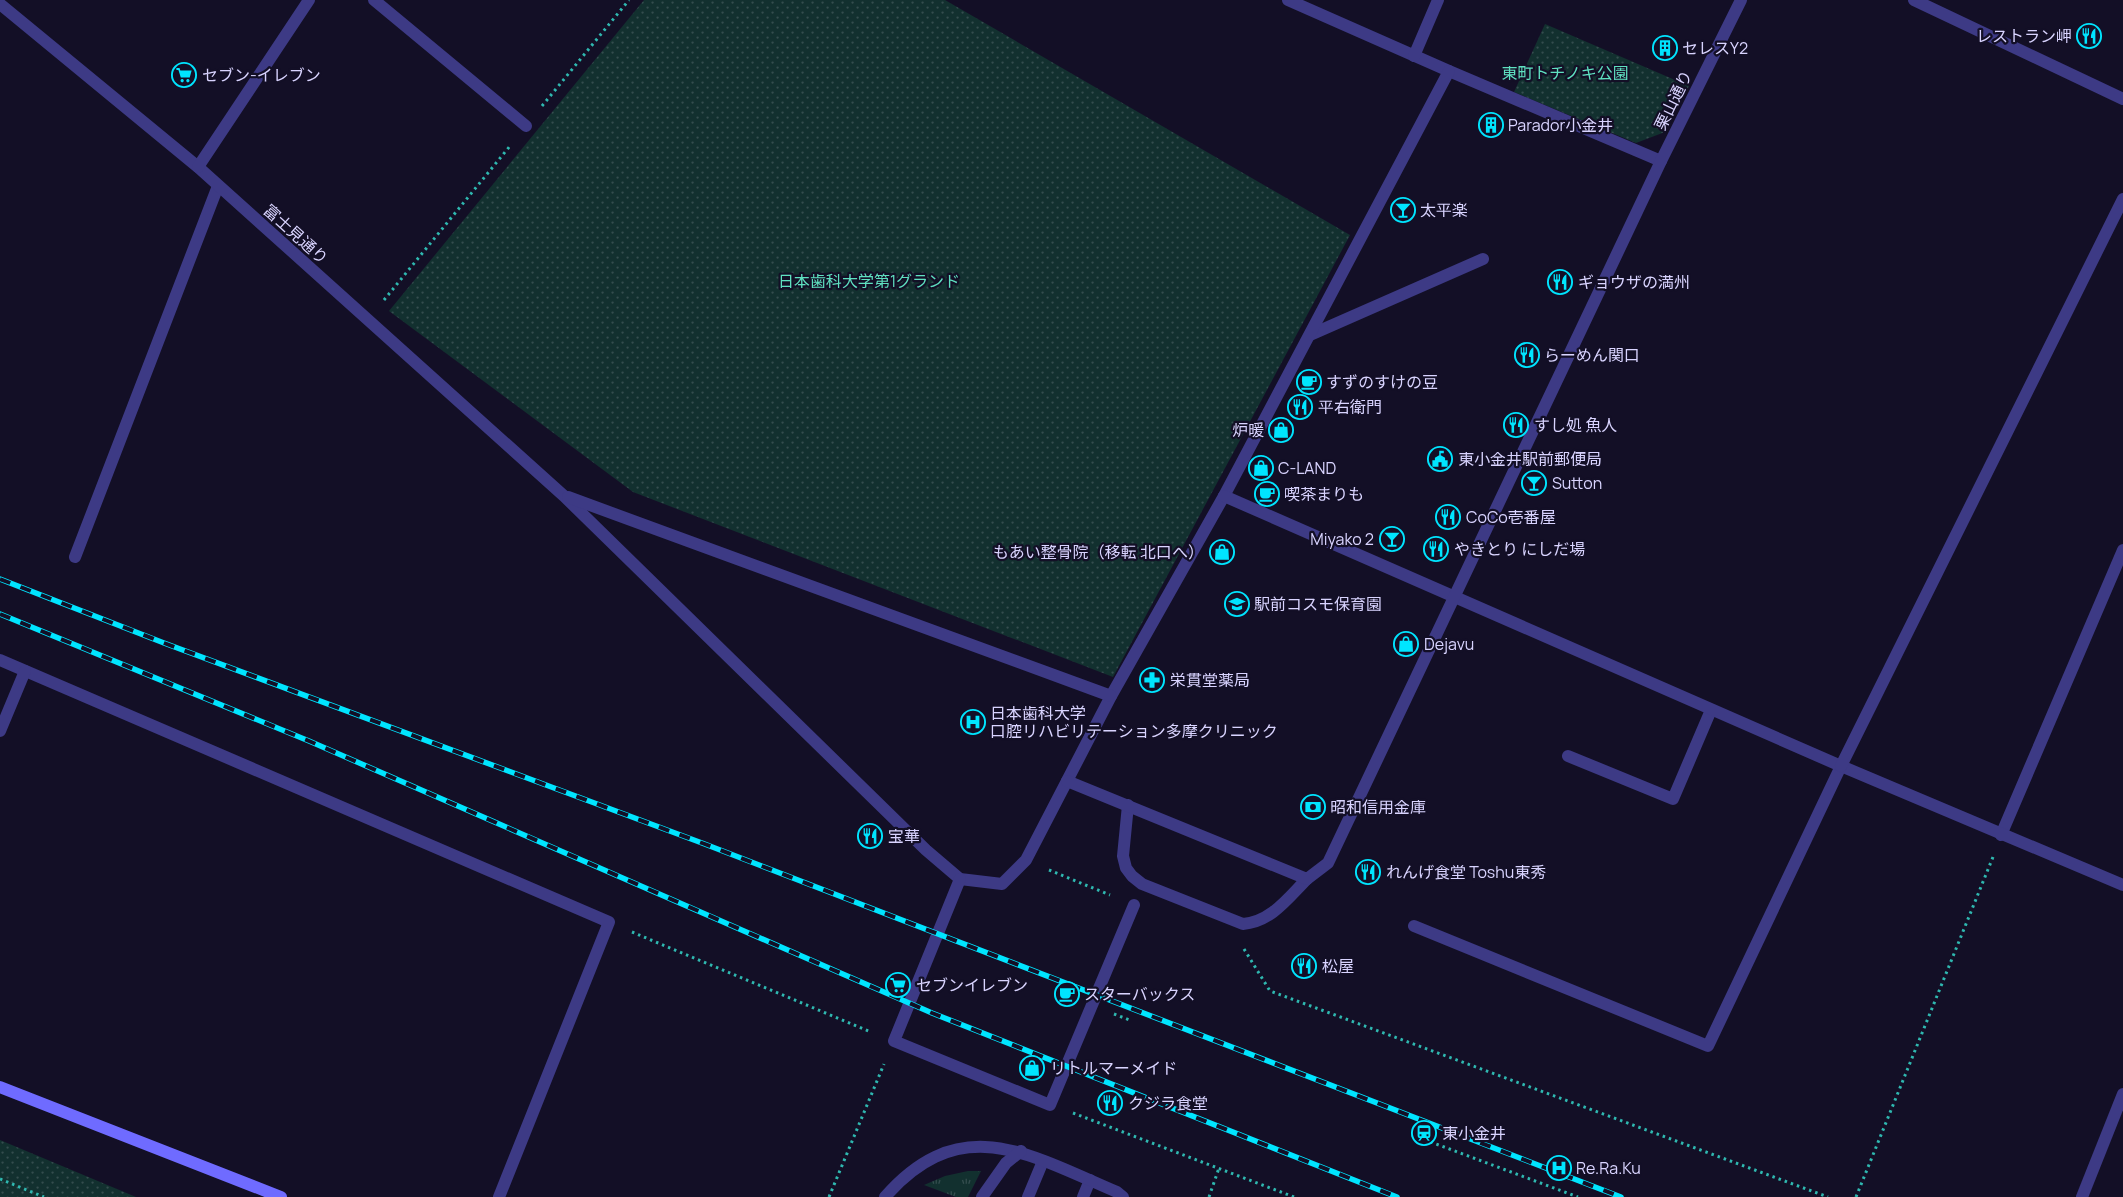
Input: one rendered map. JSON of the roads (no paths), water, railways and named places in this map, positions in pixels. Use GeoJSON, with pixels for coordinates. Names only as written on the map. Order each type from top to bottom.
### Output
{"type":"FeatureCollection","features":[{"type":"Feature","properties":{"kind":"street"},"geometry":{"type":"LineString","coordinates":[[198,167],[309,0]]}},
{"type":"Feature","properties":{"kind":"street"},"geometry":{"type":"LineString","coordinates":[[374,0],[526,126]]}},
{"type":"Feature","properties":{"kind":"street"},"geometry":{"type":"LineString","coordinates":[[1288,0],[1661,161]]}},
{"type":"Feature","properties":{"kind":"street"},"geometry":{"type":"LineString","coordinates":[[1414,56],[1438,0]]}},
{"type":"Feature","properties":{"kind":"street","name":"栗山通り"},"geometry":{"type":"LineString","coordinates":[[1128,805],[1123,856],[1126,868],[1142,884],[1243,924],[1256,923],[1270,916],[1307,879],[1328,863],[1661,161],[1741,0]]}},
{"type":"Feature","properties":{"kind":"street"},"geometry":{"type":"LineString","coordinates":[[1914,0],[2123,99]]}},
{"type":"Feature","properties":{"kind":"street","name":"富士見通り"},"geometry":{"type":"LineString","coordinates":[[0,4],[198,167],[367,321],[564,496],[926,850],[960,879]]}},
{"type":"Feature","properties":{"kind":"street"},"geometry":{"type":"LineString","coordinates":[[1134,905],[1050,1105],[894,1041],[960,879],[1002,884],[1026,860],[1110,696],[1224,496],[1449,71]]}},
{"type":"Feature","properties":{"kind":"street"},"geometry":{"type":"LineString","coordinates":[[76,557],[218,186]]}},
{"type":"Feature","properties":{"kind":"street"},"geometry":{"type":"LineString","coordinates":[[1414,926],[1708,1046],[1841,766],[2123,199]]}},
{"type":"Feature","properties":{"kind":"street"},"geometry":{"type":"LineString","coordinates":[[1310,335],[1483,260]]}},
{"type":"Feature","properties":{"kind":"street"},"geometry":{"type":"LineString","coordinates":[[564,496],[1110,696]]}},
{"type":"Feature","properties":{"kind":"street"},"geometry":{"type":"LineString","coordinates":[[1224,496],[1711,710],[2001,835],[2123,885]]}},
{"type":"Feature","properties":{"kind":"street"},"geometry":{"type":"LineString","coordinates":[[2001,835],[2123,550]]}},
{"type":"Feature","properties":{"kind":"street"},"geometry":{"type":"LineString","coordinates":[[0,660],[609,922],[500,1197]]}},
{"type":"Feature","properties":{"kind":"street"},"geometry":{"type":"LineString","coordinates":[[0,731],[24,671]]}},
{"type":"Feature","properties":{"kind":"street"},"geometry":{"type":"LineString","coordinates":[[1568,756],[1673,799],[1711,710]]}},
{"type":"Feature","properties":{"kind":"street"},"geometry":{"type":"LineString","coordinates":[[1067,781],[1307,879]]}},
{"type":"Feature","properties":{"kind":"street"},"geometry":{"type":"LineString","coordinates":[[0,1087],[281,1197]]}},
{"type":"Feature","properties":{"kind":"street"},"geometry":{"type":"LineString","coordinates":[[2082,1197],[2123,1094]]}},
{"type":"Feature","properties":{"kind":"street"},"geometry":{"type":"LineString","coordinates":[[885,1197],[904,1176],[924,1161],[950,1151],[981,1146],[1021,1151],[1090,1180],[1124,1197]]}},
{"type":"Feature","properties":{"kind":"street"},"geometry":{"type":"LineString","coordinates":[[982,1197],[1006,1163],[1021,1151]]}},
{"type":"Feature","properties":{"kind":"street"},"geometry":{"type":"LineString","coordinates":[[1028,1197],[1043,1161]]}},
{"type":"Feature","properties":{"kind":"street"},"geometry":{"type":"LineString","coordinates":[[1083,1197],[1090,1180]]}},
{"type":"Feature","properties":{"kind":"railway"},"geometry":{"type":"LineString","coordinates":[[0,579],[164,643],[702,843],[1621,1197]]}},
{"type":"Feature","properties":{"kind":"railway"},"geometry":{"type":"LineString","coordinates":[[0,614],[309,741],[932,1013],[1397,1197]]}},
{"type":"Feature","properties":{"kind":"place","name":"レストラン岬"},"geometry":{"type":"Point","coordinates":[2089,36]}},
{"type":"Feature","properties":{"kind":"place","name":"セレスY2"},"geometry":{"type":"Point","coordinates":[1665,48]}},
{"type":"Feature","properties":{"kind":"place","name":"セブン-イレブン"},"geometry":{"type":"Point","coordinates":[184,75]}},
{"type":"Feature","properties":{"kind":"place","name":"Parador小金井"},"geometry":{"type":"Point","coordinates":[1491,125]}},
{"type":"Feature","properties":{"kind":"place","name":"太平楽"},"geometry":{"type":"Point","coordinates":[1403,210]}},
{"type":"Feature","properties":{"kind":"place","name":"ギョウザの満州"},"geometry":{"type":"Point","coordinates":[1560,282]}},
{"type":"Feature","properties":{"kind":"place","name":"らーめん関口"},"geometry":{"type":"Point","coordinates":[1527,355]}},
{"type":"Feature","properties":{"kind":"place","name":"すずのすけの豆"},"geometry":{"type":"Point","coordinates":[1309,382]}},
{"type":"Feature","properties":{"kind":"place","name":"平右衛門"},"geometry":{"type":"Point","coordinates":[1300,407]}},
{"type":"Feature","properties":{"kind":"place","name":"すし処 魚人"},"geometry":{"type":"Point","coordinates":[1516,425]}},
{"type":"Feature","properties":{"kind":"place","name":"炉暖"},"geometry":{"type":"Point","coordinates":[1281,430]}},
{"type":"Feature","properties":{"kind":"place","name":"東小金井駅前郵便局"},"geometry":{"type":"Point","coordinates":[1440,459]}},
{"type":"Feature","properties":{"kind":"place","name":"C-LAND"},"geometry":{"type":"Point","coordinates":[1261,468]}},
{"type":"Feature","properties":{"kind":"place","name":"Sutton"},"geometry":{"type":"Point","coordinates":[1534,483]}},
{"type":"Feature","properties":{"kind":"place","name":"喫茶まりも"},"geometry":{"type":"Point","coordinates":[1267,494]}},
{"type":"Feature","properties":{"kind":"place","name":"CoCo壱番屋"},"geometry":{"type":"Point","coordinates":[1448,517]}},
{"type":"Feature","properties":{"kind":"place","name":"Miyako 2"},"geometry":{"type":"Point","coordinates":[1392,539]}},
{"type":"Feature","properties":{"kind":"place","name":"やきとり にしだ場"},"geometry":{"type":"Point","coordinates":[1436,549]}},
{"type":"Feature","properties":{"kind":"place","name":"もあい整骨院（移転 北口へ）"},"geometry":{"type":"Point","coordinates":[1222,552]}},
{"type":"Feature","properties":{"kind":"place","name":"駅前コスモ保育園"},"geometry":{"type":"Point","coordinates":[1237,604]}},
{"type":"Feature","properties":{"kind":"place","name":"Dejavu"},"geometry":{"type":"Point","coordinates":[1406,644]}},
{"type":"Feature","properties":{"kind":"place","name":"栄貫堂薬局"},"geometry":{"type":"Point","coordinates":[1152,680]}},
{"type":"Feature","properties":{"kind":"place","name":"日本歯科大学 口腔リハビリテーション多摩クリニック"},"geometry":{"type":"Point","coordinates":[973,722]}},
{"type":"Feature","properties":{"kind":"place","name":"昭和信用金庫"},"geometry":{"type":"Point","coordinates":[1313,807]}},
{"type":"Feature","properties":{"kind":"place","name":"宝華"},"geometry":{"type":"Point","coordinates":[870,836]}},
{"type":"Feature","properties":{"kind":"place","name":"れんげ食堂 Toshu東秀"},"geometry":{"type":"Point","coordinates":[1368,872]}},
{"type":"Feature","properties":{"kind":"place","name":"松屋"},"geometry":{"type":"Point","coordinates":[1304,966]}},
{"type":"Feature","properties":{"kind":"place","name":"セブンイレブン"},"geometry":{"type":"Point","coordinates":[898,985]}},
{"type":"Feature","properties":{"kind":"place","name":"スターバックス"},"geometry":{"type":"Point","coordinates":[1067,994]}},
{"type":"Feature","properties":{"kind":"place","name":"リトルマーメイド"},"geometry":{"type":"Point","coordinates":[1032,1068]}},
{"type":"Feature","properties":{"kind":"place","name":"クジラ食堂"},"geometry":{"type":"Point","coordinates":[1110,1103]}},
{"type":"Feature","properties":{"kind":"place","name":"東小金井"},"geometry":{"type":"Point","coordinates":[1424,1133]}},
{"type":"Feature","properties":{"kind":"place","name":"Re.Ra.Ku"},"geometry":{"type":"Point","coordinates":[1559,1168]}},
{"type":"Feature","properties":{"kind":"park label","name":"東町トチノキ公園"},"geometry":{"type":"Point","coordinates":[1565,73]}},
{"type":"Feature","properties":{"kind":"park label","name":"日本歯科大学第1グランド"},"geometry":{"type":"Point","coordinates":[869,281]}}]}
